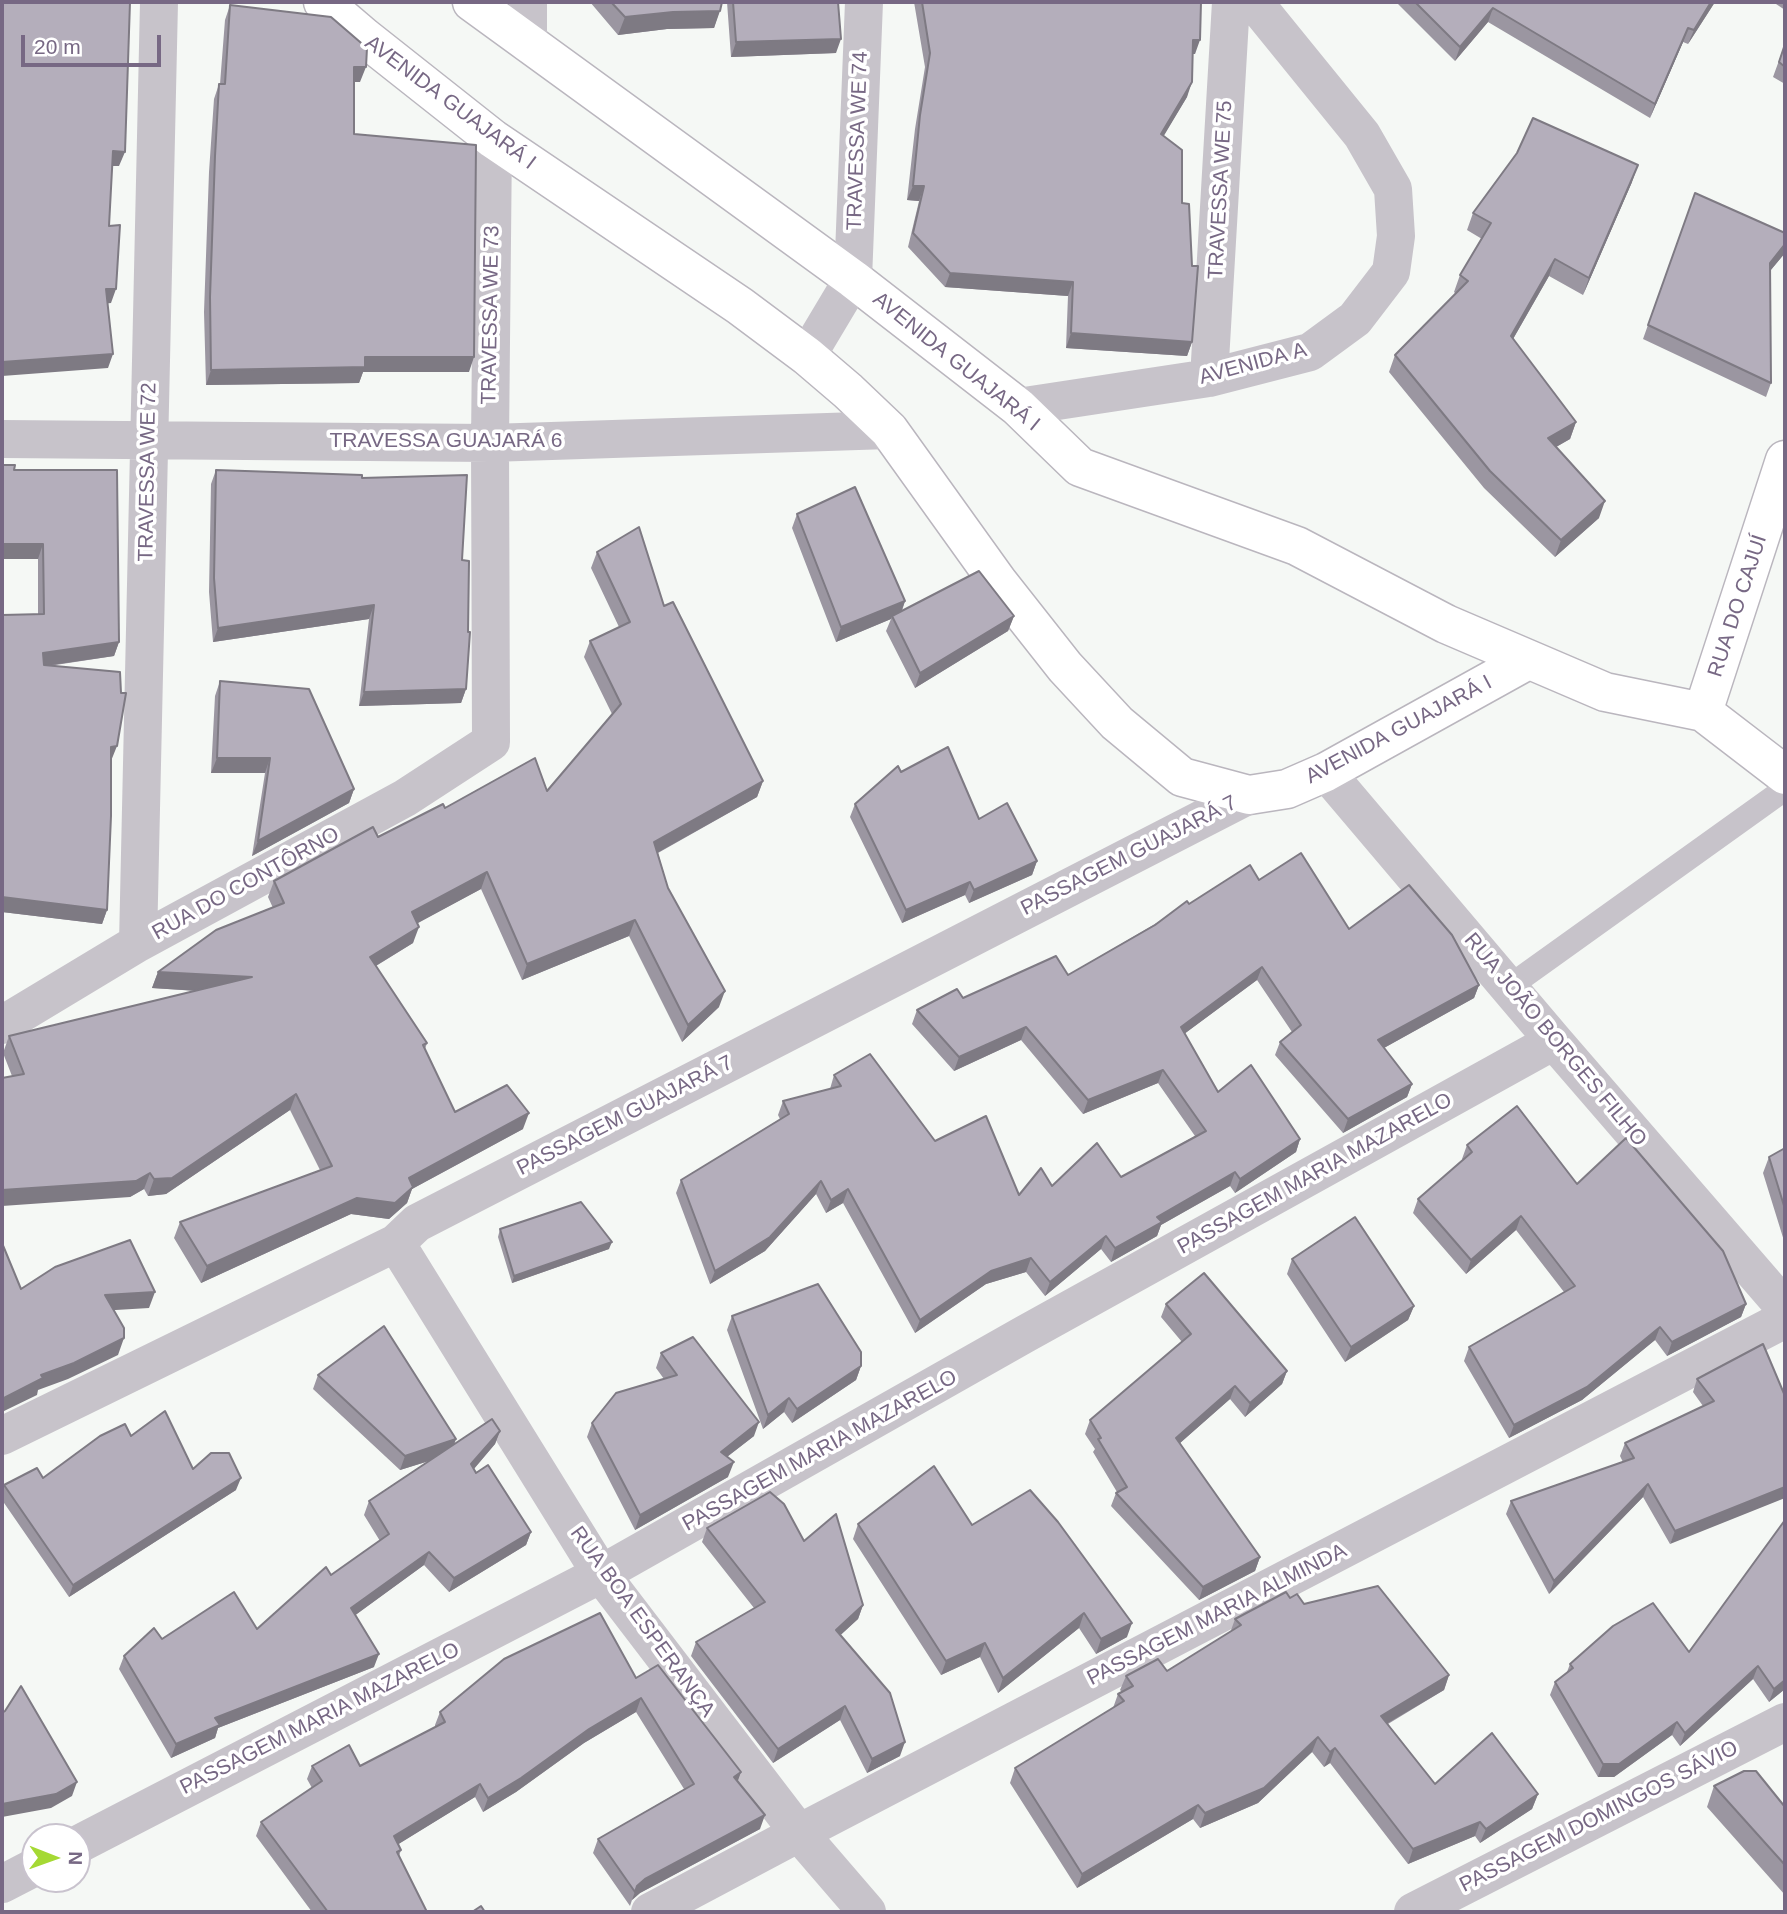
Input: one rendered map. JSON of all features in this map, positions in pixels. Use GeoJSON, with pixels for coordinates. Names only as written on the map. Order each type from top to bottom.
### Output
{"type":"FeatureCollection","features":[{"type":"Feature","properties":{"kind":"main road","name":"AVENIDA GUAJARÁ I"},"geometry":{"type":"LineString","coordinates":[[323,2],[493,139],[740,306],[807,356],[889,430],[998,582],[1065,667],[1117,723],[1182,777],[1250,795],[1287,789],[1326,772],[1528,660]]}},
{"type":"Feature","properties":{"kind":"main road","name":"AVENIDA GUAJARÁ I"},"geometry":{"type":"LineString","coordinates":[[472,2],[853,279],[1018,407],[1080,467],[1297,546],[1446,624],[1528,660]]}},
{"type":"Feature","properties":{"kind":"main road","name":"RUA DO CAJUÍ"},"geometry":{"type":"LineString","coordinates":[[1703,712],[1785,460]]}},
{"type":"Feature","properties":{"kind":"main road"},"geometry":{"type":"LineString","coordinates":[[1528,660],[1605,692],[1703,712],[1785,775]]}},
{"type":"Feature","properties":{"kind":"street","name":"TRAVESSA WE 72"},"geometry":{"type":"LineString","coordinates":[[138,943],[159,2]]}},
{"type":"Feature","properties":{"kind":"street"},"geometry":{"type":"LineString","coordinates":[[528,2],[528,43]]}},
{"type":"Feature","properties":{"kind":"street","name":"TRAVESSA WE 74"},"geometry":{"type":"LineString","coordinates":[[853,279],[864,2]]}},
{"type":"Feature","properties":{"kind":"street","name":"TRAVESSA WE 75"},"geometry":{"type":"LineString","coordinates":[[1209,378],[1231,2]]}},
{"type":"Feature","properties":{"kind":"street","name":"AVENIDA A"},"geometry":{"type":"LineString","coordinates":[[1018,407],[1209,378],[1310,352],[1355,319],[1391,272],[1396,236],[1393,189],[1362,135],[1254,2]]}},
{"type":"Feature","properties":{"kind":"street","name":"TRAVESSA WE 73"},"geometry":{"type":"LineString","coordinates":[[491,742],[493,139]]}},
{"type":"Feature","properties":{"kind":"street"},"geometry":{"type":"LineString","coordinates":[[807,356],[853,279]]}},
{"type":"Feature","properties":{"kind":"street","name":"TRAVESSA GUAJARÁ 6"},"geometry":{"type":"LineString","coordinates":[[2,439],[490,443],[889,430]]}},
{"type":"Feature","properties":{"kind":"street","name":"RUA DO CONTÔRNO"},"geometry":{"type":"LineString","coordinates":[[2,1025],[138,943],[405,798],[491,742]]}},
{"type":"Feature","properties":{"kind":"street","name":"RUA JOÃO BORGES FILHO"},"geometry":{"type":"LineString","coordinates":[[1326,772],[1785,1308]]}},
{"type":"Feature","properties":{"kind":"street","name":"PASSAGEM GUAJARÁ 7"},"geometry":{"type":"LineString","coordinates":[[2,1436],[396,1243],[417,1223],[1250,795]]}},
{"type":"Feature","properties":{"kind":"street","name":"PASSAGEM MARIA MAZARELO"},"geometry":{"type":"LineString","coordinates":[[91,1838],[601,1574],[1554,1041]]}},
{"type":"Feature","properties":{"kind":"street","name":"RUA BOA ESPERANÇA"},"geometry":{"type":"LineString","coordinates":[[396,1243],[601,1574],[799,1833],[867,1912]]}},
{"type":"Feature","properties":{"kind":"street","name":"PASSAGEM MARIA ALMINDA"},"geometry":{"type":"LineString","coordinates":[[650,1912],[1785,1319]]}},
{"type":"Feature","properties":{"kind":"street","name":"PASSAGEM DOMINGOS SÁVIO"},"geometry":{"type":"LineString","coordinates":[[1413,1912],[1785,1722]]}},
{"type":"Feature","properties":{"kind":"street"},"geometry":{"type":"LineString","coordinates":[[2,1884],[21,1874]]}},
{"type":"Feature","properties":{"kind":"lane"},"geometry":{"type":"LineString","coordinates":[[1510,986],[1785,789]]}},
{"type":"Feature","properties":{"kind":"building"},"geometry":{"type":"Polygon","coordinates":[[[2,2],[130,2],[125,152],[113,151],[109,226],[120,225],[116,289],[106,289],[113,354],[2,362],[2,2]]]}},
{"type":"Feature","properties":{"kind":"building"},"geometry":{"type":"Polygon","coordinates":[[[611,2],[722,2],[720,11],[625,17],[611,2]]]}},
{"type":"Feature","properties":{"kind":"building"},"geometry":{"type":"Polygon","coordinates":[[[733,2],[838,2],[841,39],[736,42],[733,2]]]}},
{"type":"Feature","properties":{"kind":"building"},"geometry":{"type":"Polygon","coordinates":[[[922,2],[1201,2],[1200,40],[1193,40],[1192,82],[1161,134],[1182,150],[1182,203],[1189,204],[1192,266],[1198,266],[1192,342],[1071,333],[1073,282],[950,273],[913,233],[924,186],[913,186],[930,53],[922,2]]]}},
{"type":"Feature","properties":{"kind":"building"},"geometry":{"type":"Polygon","coordinates":[[[1415,2],[1711,2],[1694,30],[1688,28],[1655,104],[1493,8],[1460,47],[1415,2]]]}},
{"type":"Feature","properties":{"kind":"building"},"geometry":{"type":"Polygon","coordinates":[[[230,5],[331,17],[367,48],[366,67],[354,67],[354,134],[476,145],[474,357],[365,357],[365,367],[211,370],[210,297],[215,156],[219,84],[225,84],[230,5]]]}},
{"type":"Feature","properties":{"kind":"building"},"geometry":{"type":"Polygon","coordinates":[[[1785,44],[1785,67],[1779,62],[1785,44]]]}},
{"type":"Feature","properties":{"kind":"building"},"geometry":{"type":"Polygon","coordinates":[[[1533,118],[1638,165],[1589,278],[1555,259],[1511,336],[1576,422],[1548,438],[1605,501],[1561,540],[1490,471],[1395,355],[1468,281],[1460,275],[1491,223],[1473,213],[1517,153],[1533,118]]]}},
{"type":"Feature","properties":{"kind":"building"},"geometry":{"type":"Polygon","coordinates":[[[1695,193],[1785,233],[1785,244],[1770,263],[1771,383],[1648,325],[1695,193]]]}},
{"type":"Feature","properties":{"kind":"building"},"geometry":{"type":"Polygon","coordinates":[[[2,465],[15,465],[14,470],[117,470],[119,642],[43,653],[44,665],[120,672],[121,693],[126,693],[117,746],[111,747],[107,910],[2,897],[2,615],[44,614],[43,544],[2,544],[2,465]]]}},
{"type":"Feature","properties":{"kind":"building"},"geometry":{"type":"Polygon","coordinates":[[[216,470],[362,475],[362,478],[467,475],[462,560],[469,561],[470,632],[466,689],[364,692],[374,605],[218,628],[214,578],[216,470]]]}},
{"type":"Feature","properties":{"kind":"building"},"geometry":{"type":"Polygon","coordinates":[[[855,487],[905,601],[841,627],[797,514],[855,487]]]}},
{"type":"Feature","properties":{"kind":"building"},"geometry":{"type":"Polygon","coordinates":[[[639,527],[664,606],[673,602],[763,781],[654,842],[668,888],[725,991],[688,1025],[635,920],[527,964],[487,872],[412,912],[419,927],[370,957],[427,1043],[423,1045],[455,1112],[507,1085],[529,1113],[409,1178],[413,1187],[395,1203],[357,1198],[207,1266],[180,1222],[332,1166],[296,1094],[172,1178],[154,1179],[150,1173],[136,1181],[2,1190],[2,1078],[24,1074],[9,1036],[252,977],[158,972],[216,930],[284,903],[274,881],[373,827],[378,837],[443,804],[445,808],[535,758],[547,791],[621,704],[590,641],[630,622],[597,552],[639,527]]]}},
{"type":"Feature","properties":{"kind":"building"},"geometry":{"type":"Polygon","coordinates":[[[979,571],[1014,616],[920,673],[892,616],[979,571]]]}},
{"type":"Feature","properties":{"kind":"building"},"geometry":{"type":"Polygon","coordinates":[[[220,681],[309,689],[354,789],[258,841],[270,758],[217,758],[220,681]]]}},
{"type":"Feature","properties":{"kind":"building"},"geometry":{"type":"Polygon","coordinates":[[[948,747],[979,819],[1007,803],[1037,861],[974,890],[970,882],[906,910],[855,804],[898,766],[901,772],[948,747]]]}},
{"type":"Feature","properties":{"kind":"building"},"geometry":{"type":"Polygon","coordinates":[[[1301,853],[1349,929],[1409,885],[1452,935],[1479,985],[1378,1040],[1412,1084],[1348,1119],[1280,1042],[1301,1025],[1262,967],[1181,1027],[1218,1092],[1251,1065],[1300,1139],[1240,1179],[1235,1172],[1157,1217],[1162,1222],[1115,1248],[1106,1236],[1050,1282],[1031,1258],[991,1271],[920,1320],[848,1189],[831,1200],[821,1181],[770,1237],[715,1271],[681,1180],[789,1114],[783,1101],[841,1086],[834,1075],[870,1054],[935,1141],[986,1116],[1019,1195],[1041,1168],[1052,1186],[1097,1143],[1121,1177],[1206,1131],[1163,1070],[1088,1100],[1026,1027],[959,1057],[917,1010],[957,989],[963,998],[1056,956],[1068,975],[1155,925],[1187,901],[1189,904],[1250,865],[1259,880],[1301,853]]]}},
{"type":"Feature","properties":{"kind":"building"},"geometry":{"type":"Polygon","coordinates":[[[1517,1106],[1577,1184],[1626,1138],[1723,1251],[1746,1304],[1672,1342],[1660,1327],[1587,1387],[1514,1425],[1469,1347],[1575,1286],[1521,1216],[1471,1260],[1418,1199],[1472,1152],[1467,1145],[1517,1106]]]}},
{"type":"Feature","properties":{"kind":"building"},"geometry":{"type":"Polygon","coordinates":[[[1785,1148],[1785,1209],[1769,1157],[1785,1148]]]}},
{"type":"Feature","properties":{"kind":"building"},"geometry":{"type":"Polygon","coordinates":[[[581,1202],[612,1242],[514,1276],[500,1229],[581,1202]]]}},
{"type":"Feature","properties":{"kind":"building"},"geometry":{"type":"Polygon","coordinates":[[[1355,1217],[1414,1306],[1351,1347],[1292,1259],[1355,1217]]]}},
{"type":"Feature","properties":{"kind":"building"},"geometry":{"type":"Polygon","coordinates":[[[130,1240],[155,1292],[105,1295],[124,1328],[124,1338],[74,1363],[41,1375],[43,1378],[2,1399],[2,1243],[21,1289],[55,1267],[130,1240]]]}},
{"type":"Feature","properties":{"kind":"building"},"geometry":{"type":"Polygon","coordinates":[[[1204,1273],[1287,1371],[1250,1403],[1235,1386],[1176,1438],[1260,1557],[1203,1587],[1116,1493],[1127,1487],[1098,1439],[1101,1438],[1090,1420],[1191,1334],[1166,1304],[1204,1273]]]}},
{"type":"Feature","properties":{"kind":"building"},"geometry":{"type":"Polygon","coordinates":[[[818,1284],[861,1352],[861,1366],[797,1409],[789,1398],[768,1415],[732,1316],[818,1284]]]}},
{"type":"Feature","properties":{"kind":"building"},"geometry":{"type":"Polygon","coordinates":[[[384,1326],[456,1439],[405,1456],[318,1375],[384,1326]]]}},
{"type":"Feature","properties":{"kind":"building"},"geometry":{"type":"Polygon","coordinates":[[[693,1337],[759,1422],[721,1452],[734,1462],[640,1515],[592,1423],[616,1393],[677,1375],[661,1353],[693,1337]]]}},
{"type":"Feature","properties":{"kind":"building"},"geometry":{"type":"Polygon","coordinates":[[[1763,1344],[1785,1396],[1785,1487],[1675,1531],[1648,1484],[1554,1581],[1511,1501],[1634,1458],[1625,1443],[1714,1401],[1697,1379],[1763,1344]]]}},
{"type":"Feature","properties":{"kind":"building"},"geometry":{"type":"Polygon","coordinates":[[[165,1411],[193,1469],[211,1453],[229,1453],[241,1478],[73,1585],[4,1485],[37,1468],[43,1478],[100,1436],[125,1424],[131,1436],[165,1411]]]}},
{"type":"Feature","properties":{"kind":"building"},"geometry":{"type":"Polygon","coordinates":[[[492,1419],[500,1431],[471,1464],[476,1473],[488,1465],[531,1532],[454,1578],[429,1552],[351,1608],[379,1654],[215,1718],[220,1725],[176,1744],[124,1656],[154,1628],[162,1639],[234,1592],[257,1629],[326,1567],[331,1575],[389,1534],[369,1501],[492,1419]]]}},
{"type":"Feature","properties":{"kind":"building"},"geometry":{"type":"Polygon","coordinates":[[[934,1466],[972,1525],[1030,1490],[1058,1522],[1132,1623],[1101,1639],[1084,1613],[1003,1678],[985,1643],[946,1661],[858,1524],[934,1466]]]}},
{"type":"Feature","properties":{"kind":"building"},"geometry":{"type":"Polygon","coordinates":[[[770,1492],[784,1504],[804,1541],[836,1514],[863,1605],[836,1630],[890,1693],[905,1742],[872,1759],[845,1706],[778,1749],[696,1642],[765,1602],[707,1528],[770,1492]]]}},
{"type":"Feature","properties":{"kind":"building"},"geometry":{"type":"Polygon","coordinates":[[[1785,1520],[1785,1680],[1774,1689],[1758,1666],[1685,1733],[1677,1722],[1619,1764],[1603,1764],[1555,1682],[1573,1668],[1570,1664],[1613,1626],[1653,1603],[1689,1652],[1785,1520]]]}},
{"type":"Feature","properties":{"kind":"building"},"geometry":{"type":"Polygon","coordinates":[[[1378,1586],[1449,1675],[1381,1716],[1435,1784],[1492,1733],[1538,1794],[1486,1829],[1480,1822],[1413,1849],[1335,1748],[1330,1752],[1318,1737],[1264,1788],[1205,1813],[1198,1805],[1082,1874],[1015,1768],[1124,1701],[1118,1694],[1133,1686],[1126,1676],[1158,1659],[1167,1671],[1241,1625],[1235,1619],[1286,1592],[1290,1598],[1297,1594],[1304,1604],[1378,1586]]]}},
{"type":"Feature","properties":{"kind":"building"},"geometry":{"type":"Polygon","coordinates":[[[600,1613],[636,1678],[658,1665],[741,1772],[734,1777],[765,1815],[645,1879],[635,1892],[598,1839],[694,1784],[641,1698],[589,1729],[521,1778],[488,1798],[480,1784],[394,1836],[401,1850],[397,1852],[427,1912],[328,1912],[261,1822],[322,1781],[312,1766],[349,1745],[360,1766],[445,1722],[440,1712],[504,1659],[600,1613]]]}},
{"type":"Feature","properties":{"kind":"building"},"geometry":{"type":"Polygon","coordinates":[[[21,1686],[77,1782],[56,1794],[2,1804],[2,1713],[21,1686]]]}},
{"type":"Feature","properties":{"kind":"building"},"geometry":{"type":"Polygon","coordinates":[[[1744,1771],[1756,1771],[1785,1807],[1785,1865],[1714,1786],[1744,1771]]]}},
{"type":"Feature","properties":{"kind":"building"},"geometry":{"type":"Polygon","coordinates":[[[481,1906],[485,1912],[472,1912],[481,1906]]]}}]}
